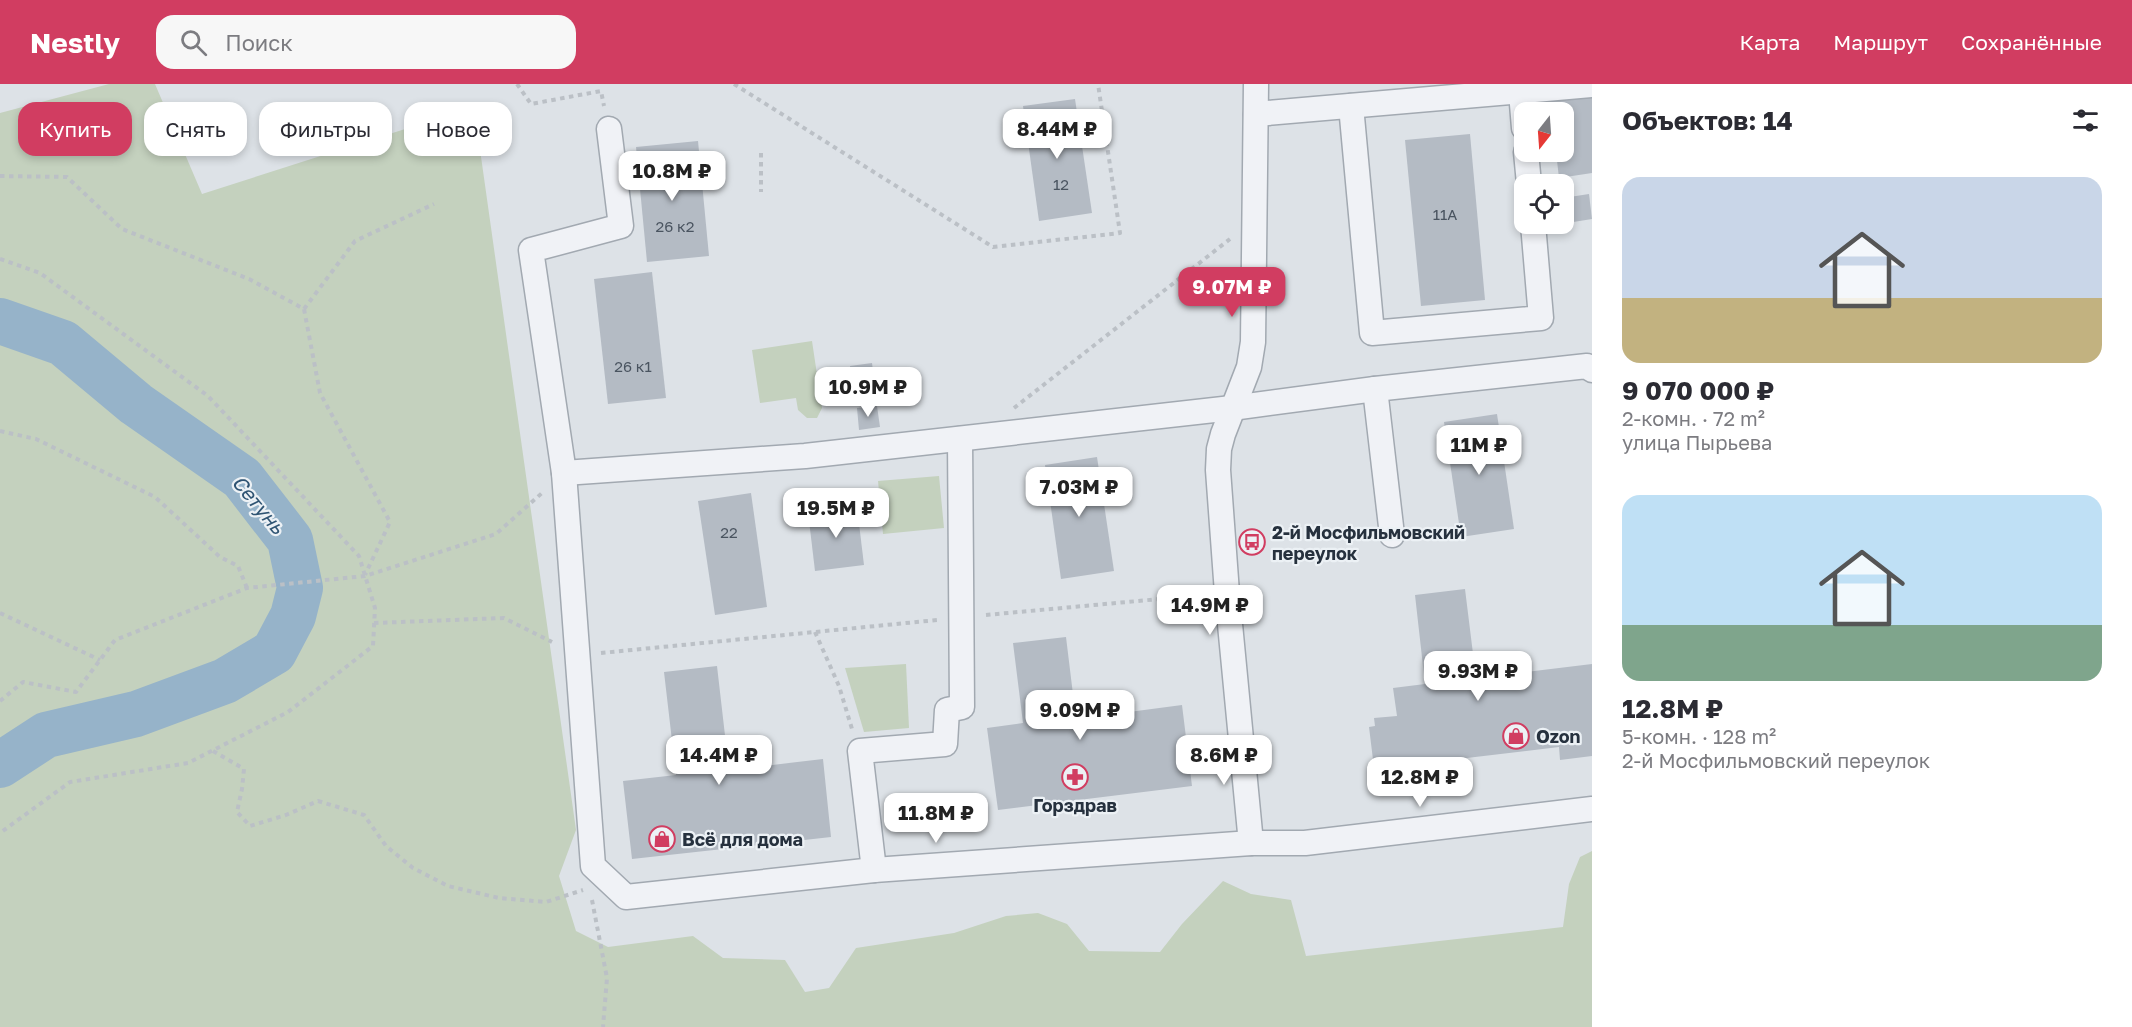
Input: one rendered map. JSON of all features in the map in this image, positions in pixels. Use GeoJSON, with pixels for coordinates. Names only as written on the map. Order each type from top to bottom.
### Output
{"type":"FeatureCollection","features":[{"type":"Feature","properties":{"kind":"street"},"geometry":{"type":"LineString","coordinates":[[1251,843],[1227,593],[1218,470],[1219,449],[1232,408],[1249,367],[1253,342],[1256,84]]}},
{"type":"Feature","properties":{"kind":"street"},"geometry":{"type":"LineString","coordinates":[[1256,114],[1592,85]]}},
{"type":"Feature","properties":{"kind":"street"},"geometry":{"type":"LineString","coordinates":[[1521,92],[1522,102]]}},
{"type":"Feature","properties":{"kind":"street"},"geometry":{"type":"LineString","coordinates":[[1351,106],[1372,333],[1541,318],[1534,234]]}},
{"type":"Feature","properties":{"kind":"street"},"geometry":{"type":"LineString","coordinates":[[609,129],[621,226],[531,250],[564,473],[591,877],[626,897],[874,870],[1251,843],[1305,843],[1592,809]]}},
{"type":"Feature","properties":{"kind":"street"},"geometry":{"type":"LineString","coordinates":[[564,473],[805,456],[1232,408],[1375,388],[1587,366],[1592,370]]}},
{"type":"Feature","properties":{"kind":"street"},"geometry":{"type":"LineString","coordinates":[[1375,388],[1392,535]]}},
{"type":"Feature","properties":{"kind":"street"},"geometry":{"type":"LineString","coordinates":[[874,870],[860,751],[945,744],[947,710],[962,707],[960,439]]}},
{"type":"Feature","properties":{"kind":"path"},"geometry":{"type":"LineString","coordinates":[[517,84],[531,104],[602,91],[609,129]]}},
{"type":"Feature","properties":{"kind":"path"},"geometry":{"type":"LineString","coordinates":[[734,84],[993,247],[1120,233],[1098,84]]}},
{"type":"Feature","properties":{"kind":"path"},"geometry":{"type":"LineString","coordinates":[[761,153],[761,192]]}},
{"type":"Feature","properties":{"kind":"path"},"geometry":{"type":"LineString","coordinates":[[0,176],[67,177],[122,229],[249,279],[304,309]]}},
{"type":"Feature","properties":{"kind":"path"},"geometry":{"type":"LineString","coordinates":[[365,576],[390,522],[320,393],[304,309],[355,241],[434,204]]}},
{"type":"Feature","properties":{"kind":"path"},"geometry":{"type":"LineString","coordinates":[[1013,408],[1255,220]]}},
{"type":"Feature","properties":{"kind":"path"},"geometry":{"type":"LineString","coordinates":[[0,259],[40,273],[208,396],[359,556],[375,608],[373,646],[288,712],[188,763],[70,782],[0,833]]}},
{"type":"Feature","properties":{"kind":"path"},"geometry":{"type":"LineString","coordinates":[[0,431],[36,439],[155,497],[220,557],[238,566],[247,588]]}},
{"type":"Feature","properties":{"kind":"path"},"geometry":{"type":"LineString","coordinates":[[0,701],[23,682],[76,692],[115,640],[247,588],[365,576],[496,534],[564,473]]}},
{"type":"Feature","properties":{"kind":"path"},"geometry":{"type":"LineString","coordinates":[[374,623],[504,618],[578,656],[1227,593]]}},
{"type":"Feature","properties":{"kind":"path"},"geometry":{"type":"LineString","coordinates":[[0,613],[100,660]]}},
{"type":"Feature","properties":{"kind":"path"},"geometry":{"type":"LineString","coordinates":[[815,632],[839,686],[860,751]]}},
{"type":"Feature","properties":{"kind":"path"},"geometry":{"type":"LineString","coordinates":[[212,751],[244,769],[237,812],[250,826],[286,815],[318,801],[364,815],[386,846],[413,868],[448,886],[499,898],[546,902],[591,877],[607,978],[603,1027]]}},
{"type":"Feature","properties":{"kind":"green space"},"geometry":{"type":"Polygon","coordinates":[[[109,84],[155,84],[163,102],[144,102],[144,156],[186,156],[202,194],[321,156],[392,156],[392,133],[404,129],[404,156],[481,156],[576,830],[559,876],[576,931],[608,947],[693,936],[723,958],[785,960],[805,992],[829,988],[856,948],[954,933],[1006,916],[1038,913],[1067,924],[1089,951],[1160,952],[1182,924],[1223,881],[1251,894],[1291,900],[1306,956],[1563,927],[1569,884],[1580,857],[1592,851],[1592,1027],[0,1027],[0,113],[18,108],[18,156],[132,156],[132,102],[41,102],[109,84]]]}},
{"type":"Feature","properties":{"kind":"green space"},"geometry":{"type":"Polygon","coordinates":[[[812,341],[822,408],[817,418],[807,418],[798,410],[796,398],[760,403],[752,350],[812,341]]]}},
{"type":"Feature","properties":{"kind":"green space"},"geometry":{"type":"Polygon","coordinates":[[[939,476],[944,528],[883,534],[878,481],[939,476]]]}},
{"type":"Feature","properties":{"kind":"green space"},"geometry":{"type":"Polygon","coordinates":[[[906,664],[909,728],[864,732],[845,668],[906,664]]]}},
{"type":"Feature","properties":{"kind":"building"},"geometry":{"type":"Polygon","coordinates":[[[1592,91],[1592,173],[1574,176],[1559,174],[1557,162],[1574,162],[1574,102],[1549,102],[1548,97],[1592,91]]]}},
{"type":"Feature","properties":{"kind":"building"},"geometry":{"type":"Polygon","coordinates":[[[1075,99],[1092,213],[1039,221],[1023,106],[1075,99]]]}},
{"type":"Feature","properties":{"kind":"building"},"geometry":{"type":"Polygon","coordinates":[[[1470,134],[1485,300],[1421,306],[1405,140],[1470,134]]]}},
{"type":"Feature","properties":{"kind":"building"},"geometry":{"type":"Polygon","coordinates":[[[698,141],[709,256],[647,262],[636,147],[698,141]]]}},
{"type":"Feature","properties":{"kind":"building"},"geometry":{"type":"Polygon","coordinates":[[[1589,194],[1592,219],[1574,222],[1574,196],[1589,194]]]}},
{"type":"Feature","properties":{"kind":"building"},"geometry":{"type":"Polygon","coordinates":[[[652,272],[666,398],[608,404],[594,279],[652,272]]]}},
{"type":"Feature","properties":{"kind":"building"},"geometry":{"type":"Polygon","coordinates":[[[872,363],[875,386],[853,389],[850,366],[872,363]]]}},
{"type":"Feature","properties":{"kind":"building"},"geometry":{"type":"Polygon","coordinates":[[[877,406],[880,427],[859,430],[857,408],[877,406]]]}},
{"type":"Feature","properties":{"kind":"building"},"geometry":{"type":"Polygon","coordinates":[[[1497,414],[1514,529],[1461,537],[1444,422],[1497,414]]]}},
{"type":"Feature","properties":{"kind":"building"},"geometry":{"type":"Polygon","coordinates":[[[1097,457],[1114,571],[1061,579],[1045,465],[1097,457]]]}},
{"type":"Feature","properties":{"kind":"building"},"geometry":{"type":"Polygon","coordinates":[[[751,493],[767,607],[715,615],[698,501],[751,493]]]}},
{"type":"Feature","properties":{"kind":"building"},"geometry":{"type":"Polygon","coordinates":[[[857,507],[864,565],[815,571],[808,512],[857,507]]]}},
{"type":"Feature","properties":{"kind":"building"},"geometry":{"type":"Polygon","coordinates":[[[1465,589],[1476,678],[1592,664],[1592,756],[1560,760],[1559,747],[1399,766],[1401,781],[1376,784],[1369,727],[1375,726],[1374,718],[1397,716],[1393,688],[1425,684],[1415,595],[1465,589]]]}},
{"type":"Feature","properties":{"kind":"building"},"geometry":{"type":"Polygon","coordinates":[[[1066,637],[1076,719],[1182,705],[1192,786],[998,810],[987,728],[1023,723],[1013,643],[1066,637]]]}},
{"type":"Feature","properties":{"kind":"building"},"geometry":{"type":"Polygon","coordinates":[[[717,666],[729,770],[823,759],[831,837],[632,859],[623,781],[676,775],[664,672],[717,666]]]}},
{"type":"Feature","properties":{"kind":"waterway","name":"Сетунь"},"geometry":{"type":"LineString","coordinates":[[0,321],[63,343],[136,404],[242,478],[290,540],[300,588],[293,616],[274,652],[225,681],[136,714],[46,735],[0,765]]}},
{"type":"Feature","properties":{"kind":"place","name":"2-й Мосфильмовский переулок"},"geometry":{"type":"Point","coordinates":[1252,542]}},
{"type":"Feature","properties":{"kind":"place","name":"Ozon"},"geometry":{"type":"Point","coordinates":[1516,736]}},
{"type":"Feature","properties":{"kind":"place","name":"Горздрав"},"geometry":{"type":"Point","coordinates":[1075,777]}},
{"type":"Feature","properties":{"kind":"place","name":"Всё для дома"},"geometry":{"type":"Point","coordinates":[662,839]}}]}
